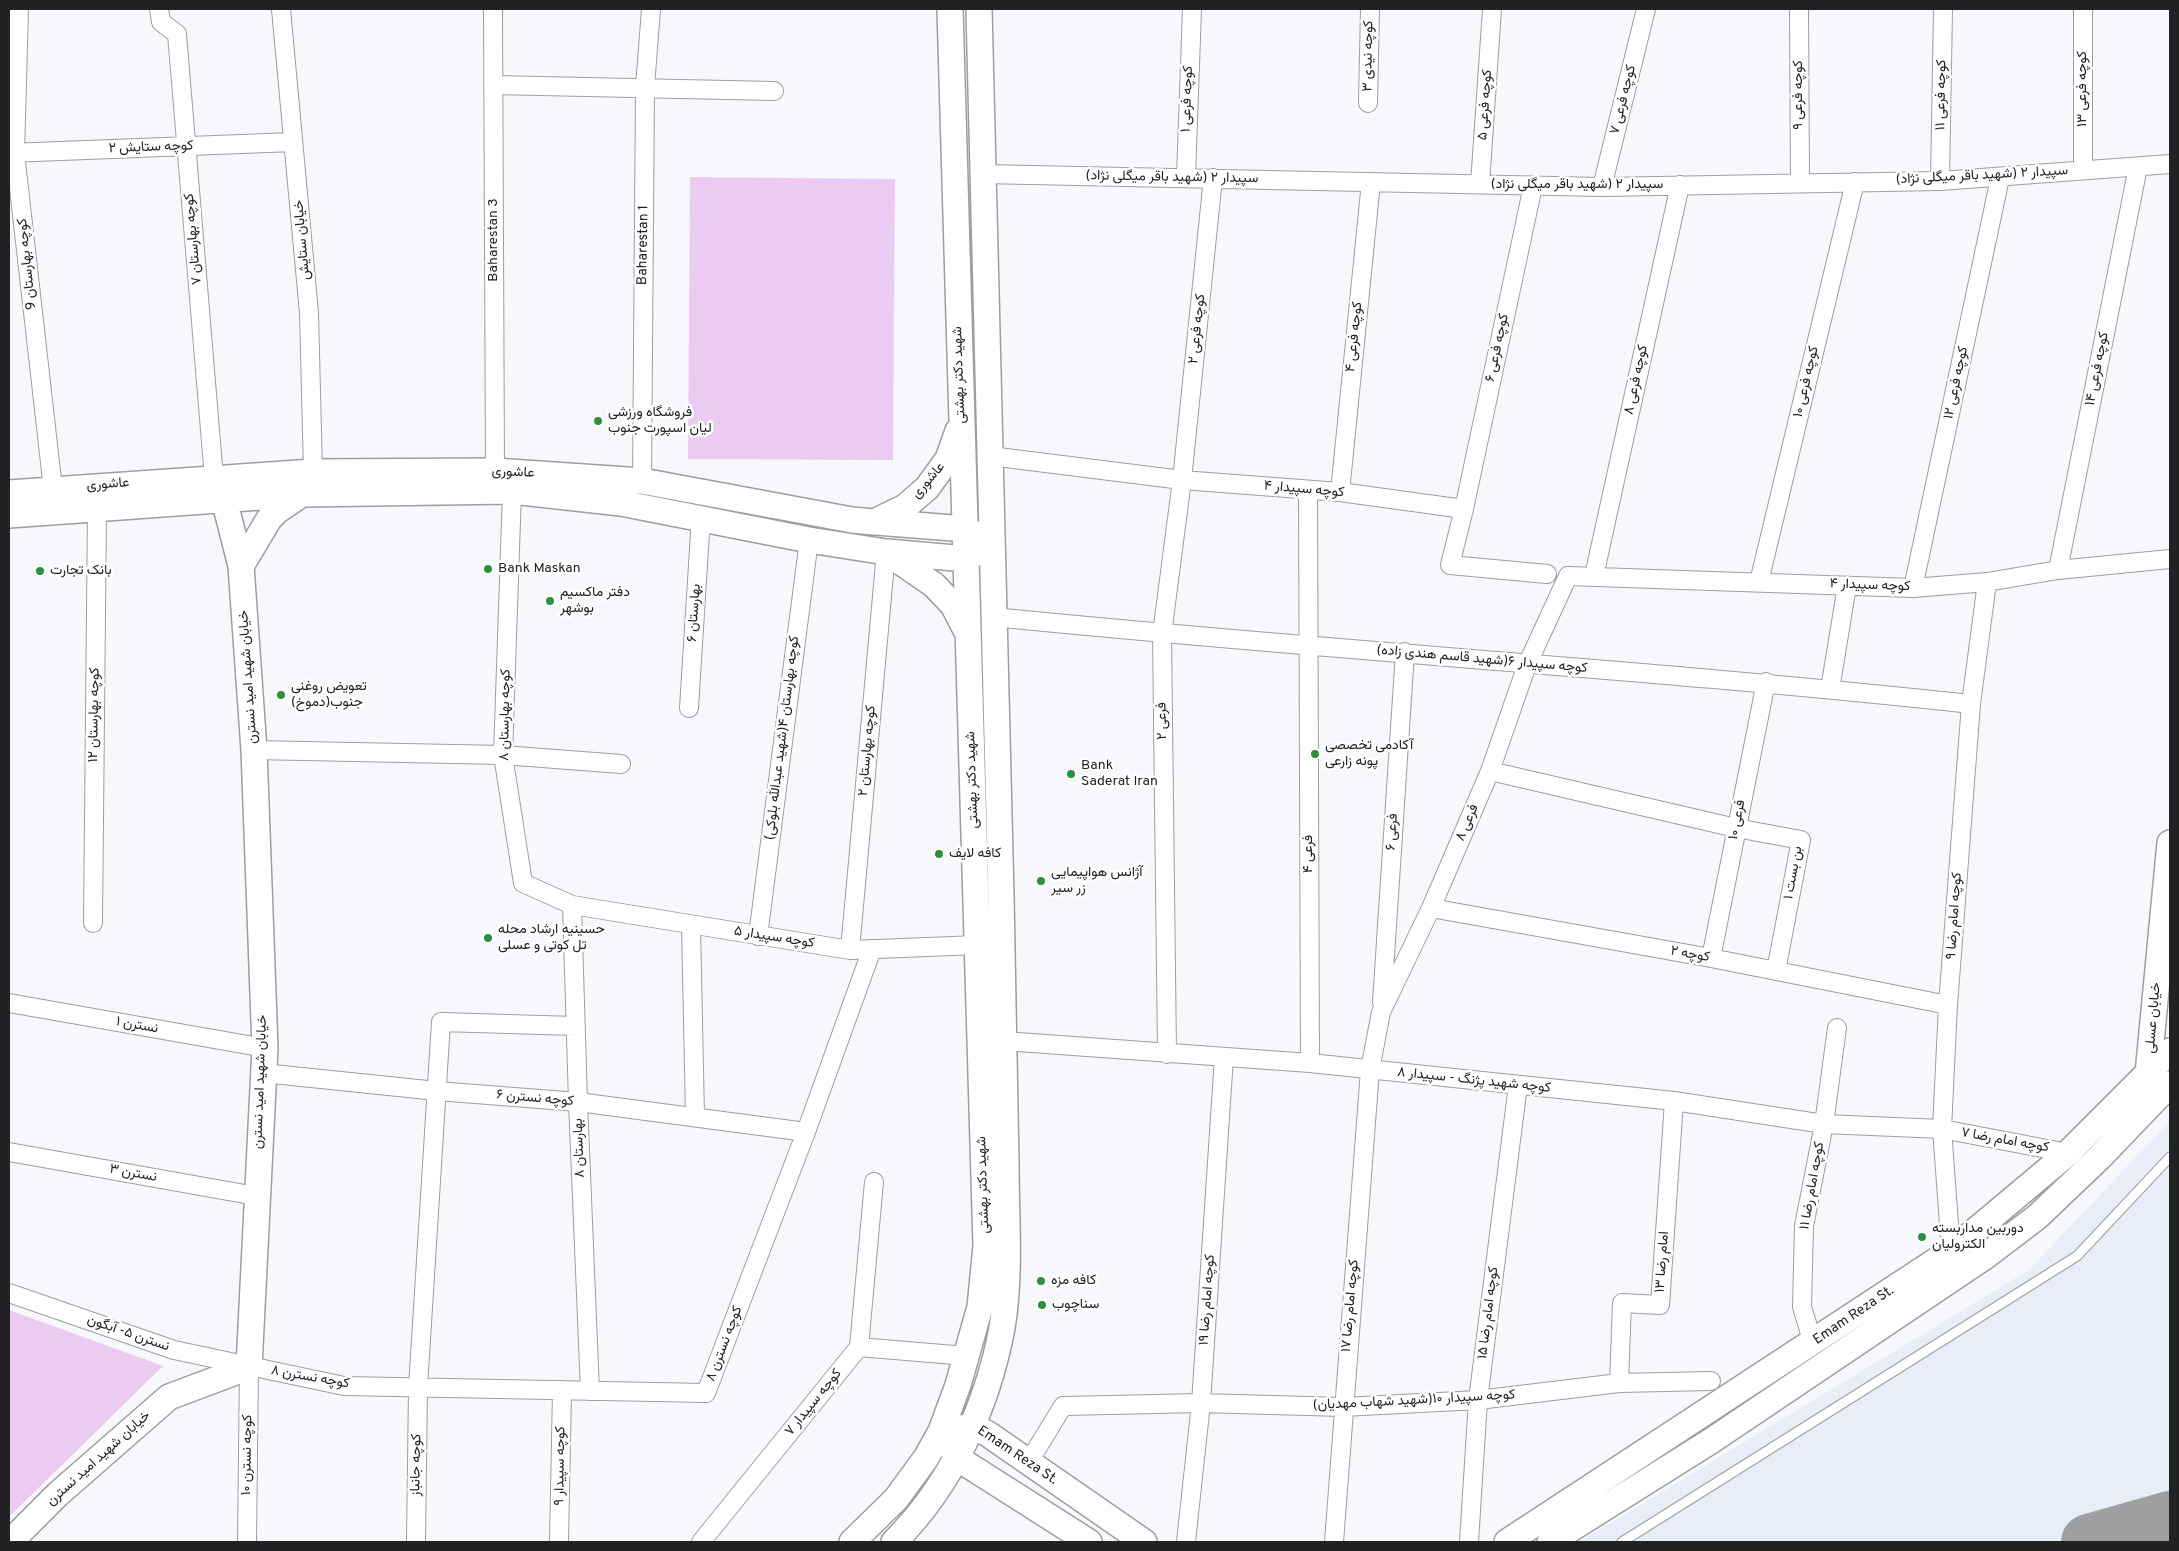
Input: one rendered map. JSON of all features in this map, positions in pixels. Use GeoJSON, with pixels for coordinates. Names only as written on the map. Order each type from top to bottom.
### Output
{"type":"FeatureCollection","features":[{"type":"Feature","properties":{"kind":"street","name":"کوچه بهارستان 9"},"geometry":{"type":"LineString","coordinates":[[19,9],[12,153],[53,489]]}},
{"type":"Feature","properties":{"kind":"street","name":"کوچه بهارستان ۷"},"geometry":{"type":"LineString","coordinates":[[159,9],[161,22],[177,34],[219,488]]}},
{"type":"Feature","properties":{"kind":"street","name":"خیابان ستایش"},"geometry":{"type":"LineString","coordinates":[[281,9],[309,313],[307,483]]}},
{"type":"Feature","properties":{"kind":"street","name":"Baharestan 3"},"geometry":{"type":"LineString","coordinates":[[493,9],[495,471]]}},
{"type":"Feature","properties":{"kind":"street","name":"Baharestan 1"},"geometry":{"type":"LineString","coordinates":[[642,481],[645,87],[651,9]]}},
{"type":"Feature","properties":{"kind":"street","name":"شهید دکتر بهشتی"},"geometry":{"type":"LineString","coordinates":[[852,1542],[896,1499],[926,1458],[941,1430],[980,1307],[986,1246],[950,9]]}},
{"type":"Feature","properties":{"kind":"street","name":"شهید دکتر بهشتی"},"geometry":{"type":"LineString","coordinates":[[894,1542],[916,1520],[957,1458],[973,1426],[993,1365],[1002,1327],[1007,1273],[1004,1041],[979,9]]}},
{"type":"Feature","properties":{"kind":"street","name":"کوچه نیدی ۳"},"geometry":{"type":"LineString","coordinates":[[1368,103],[1370,9]]}},
{"type":"Feature","properties":{"kind":"street","name":"کوچه فرعی ۹"},"geometry":{"type":"LineString","coordinates":[[1799,9],[1800,182]]}},
{"type":"Feature","properties":{"kind":"street","name":"کوچه فرعی ۱۱"},"geometry":{"type":"LineString","coordinates":[[1940,181],[1944,9]]}},
{"type":"Feature","properties":{"kind":"street","name":"کوچه فرعی ۱۳"},"geometry":{"type":"LineString","coordinates":[[2082,170],[2083,9]]}},
{"type":"Feature","properties":{"kind":"street","name":"کوچه فرعی ۷"},"geometry":{"type":"LineString","coordinates":[[1602,187],[1645,11]]}},
{"type":"Feature","properties":{"kind":"street","name":"کوچه فرعی ۱"},"geometry":{"type":"LineString","coordinates":[[1186,177],[1191,15]]}},
{"type":"Feature","properties":{"kind":"street","name":"کوچه فرعی ۵"},"geometry":{"type":"LineString","coordinates":[[1480,184],[1492,17]]}},
{"type":"Feature","properties":{"kind":"street"},"geometry":{"type":"LineString","coordinates":[[493,85],[774,91]]}},
{"type":"Feature","properties":{"kind":"street","name":"کوچه ستایش ۲"},"geometry":{"type":"LineString","coordinates":[[12,153],[293,142]]}},
{"type":"Feature","properties":{"kind":"street","name":"سپیدار ۲ (شهید باقر میگلی نژاد)"},"geometry":{"type":"LineString","coordinates":[[983,174],[1602,187],[1940,181],[2000,178],[2082,170],[2138,168],[2170,164]]}},
{"type":"Feature","properties":{"kind":"street","name":"کوچه فرعی ۱۴"},"geometry":{"type":"LineString","coordinates":[[2058,570],[2138,168]]}},
{"type":"Feature","properties":{"kind":"street","name":"کوچه فرعی ۲"},"geometry":{"type":"LineString","coordinates":[[1182,480],[1213,178]]}},
{"type":"Feature","properties":{"kind":"street","name":"کوچه فرعی ۱۲"},"geometry":{"type":"LineString","coordinates":[[1914,588],[2000,178]]}},
{"type":"Feature","properties":{"kind":"street","name":"کوچه فرعی ۴"},"geometry":{"type":"LineString","coordinates":[[1340,492],[1371,182]]}},
{"type":"Feature","properties":{"kind":"street","name":"کوچه فرعی ۱۰"},"geometry":{"type":"LineString","coordinates":[[1759,582],[1855,182]]}},
{"type":"Feature","properties":{"kind":"street","name":"کوچه فرعی ۸"},"geometry":{"type":"LineString","coordinates":[[1594,576],[1680,185]]}},
{"type":"Feature","properties":{"kind":"street","name":"کوچه فرعی ۶"},"geometry":{"type":"LineString","coordinates":[[1464,509],[1533,186]]}},
{"type":"Feature","properties":{"kind":"street","name":"عاشوری"},"geometry":{"type":"LineString","coordinates":[[9,493],[53,489],[219,488],[495,471],[642,481],[863,521],[905,507],[927,488],[948,459],[962,421]]}},
{"type":"Feature","properties":{"kind":"street","name":"کوچه سپیدار ۴"},"geometry":{"type":"LineString","coordinates":[[990,456],[1182,480],[1340,492],[1464,509]]}},
{"type":"Feature","properties":{"kind":"street","name":"فرعی ۲"},"geometry":{"type":"LineString","coordinates":[[1167,1054],[1162,634],[1182,480]]}},
{"type":"Feature","properties":{"kind":"street"},"geometry":{"type":"LineString","coordinates":[[241,566],[269,519],[307,483]]}},
{"type":"Feature","properties":{"kind":"street","name":"عاشوری"},"geometry":{"type":"LineString","coordinates":[[307,483],[512,491],[621,503],[701,517],[809,540],[886,552],[934,585],[953,605],[968,635]]}},
{"type":"Feature","properties":{"kind":"street","name":"عاشوری"},"geometry":{"type":"LineString","coordinates":[[9,515],[98,508],[219,488]]}},
{"type":"Feature","properties":{"kind":"street","name":"خیابان شهید امید نسترن"},"geometry":{"type":"LineString","coordinates":[[10,1542],[58,1494],[169,1397],[249,1367],[256,1196],[265,1048],[254,750],[241,566],[219,488]]}},
{"type":"Feature","properties":{"kind":"street"},"geometry":{"type":"LineString","coordinates":[[1307,645],[1308,490]]}},
{"type":"Feature","properties":{"kind":"street","name":"کوچه بهارستان ۸"},"geometry":{"type":"LineString","coordinates":[[512,491],[503,755],[523,884],[572,906]]}},
{"type":"Feature","properties":{"kind":"street","name":"کوچه بهارستان ۱۲"},"geometry":{"type":"LineString","coordinates":[[93,923],[98,508]]}},
{"type":"Feature","properties":{"kind":"street"},"geometry":{"type":"LineString","coordinates":[[1464,509],[1450,565],[1547,574]]}},
{"type":"Feature","properties":{"kind":"street","name":"بهارستان ۶"},"geometry":{"type":"LineString","coordinates":[[689,708],[701,517]]}},
{"type":"Feature","properties":{"kind":"street"},"geometry":{"type":"LineString","coordinates":[[848,547],[863,521],[966,529],[992,543]]}},
{"type":"Feature","properties":{"kind":"street","name":"کوچه بهارستان ۴(شهید عبدالله بلوکی)"},"geometry":{"type":"LineString","coordinates":[[758,936],[809,540]]}},
{"type":"Feature","properties":{"kind":"street"},"geometry":{"type":"LineString","coordinates":[[886,552],[966,559],[992,543]]}},
{"type":"Feature","properties":{"kind":"street","name":"کوچه بهارستان ۲"},"geometry":{"type":"LineString","coordinates":[[850,950],[886,552]]}},
{"type":"Feature","properties":{"kind":"street","name":"کوچه سپیدار ۴"},"geometry":{"type":"LineString","coordinates":[[1568,576],[1914,588],[1987,582],[2058,570],[2170,559]]}},
{"type":"Feature","properties":{"kind":"street","name":"فرعی ۸"},"geometry":{"type":"LineString","coordinates":[[1370,1070],[1381,1012],[1431,908],[1490,771],[1527,665],[1568,576]]}},
{"type":"Feature","properties":{"kind":"street","name":"کوچه امام رضا ۹"},"geometry":{"type":"LineString","coordinates":[[1951,1251],[1942,1129],[1948,1005],[1970,704],[1987,582]]}},
{"type":"Feature","properties":{"kind":"street"},"geometry":{"type":"LineString","coordinates":[[1830,689],[1847,586]]}},
{"type":"Feature","properties":{"kind":"street","name":"کوچه سپیدار ۶(شهید قاسم هندی زاده)"},"geometry":{"type":"LineString","coordinates":[[994,616],[1162,634],[1406,652],[1527,665],[1766,682],[1970,704]]}},
{"type":"Feature","properties":{"kind":"street","name":"فرعی ۴"},"geometry":{"type":"LineString","coordinates":[[1307,645],[1310,1063]]}},
{"type":"Feature","properties":{"kind":"street","name":"فرعی ۶"},"geometry":{"type":"LineString","coordinates":[[1381,1012],[1406,652]]}},
{"type":"Feature","properties":{"kind":"street","name":"فرعی ۱۰"},"geometry":{"type":"LineString","coordinates":[[1711,958],[1766,682]]}},
{"type":"Feature","properties":{"kind":"street"},"geometry":{"type":"LineString","coordinates":[[254,750],[503,755],[620,764]]}},
{"type":"Feature","properties":{"kind":"street"},"geometry":{"type":"LineString","coordinates":[[1490,771],[1736,828]]}},
{"type":"Feature","properties":{"kind":"street","name":"بن بست ۱"},"geometry":{"type":"LineString","coordinates":[[1736,828],[1800,840],[1776,971]]}},
{"type":"Feature","properties":{"kind":"street","name":"خیابان عسلی"},"geometry":{"type":"LineString","coordinates":[[2159,1079],[2170,843]]}},
{"type":"Feature","properties":{"kind":"street","name":"کوچه سپیدار ۵"},"geometry":{"type":"LineString","coordinates":[[572,906],[850,950],[978,945]]}},
{"type":"Feature","properties":{"kind":"street","name":"بهارستان ۸"},"geometry":{"type":"LineString","coordinates":[[572,906],[590,1390]]}},
{"type":"Feature","properties":{"kind":"street","name":"کوچه ۲"},"geometry":{"type":"LineString","coordinates":[[1431,908],[1711,958],[1948,1005]]}},
{"type":"Feature","properties":{"kind":"street"},"geometry":{"type":"LineString","coordinates":[[691,925],[695,1117]]}},
{"type":"Feature","properties":{"kind":"street","name":"کوچه نسترن ۸"},"geometry":{"type":"LineString","coordinates":[[249,1367],[344,1386],[706,1393],[806,1132],[872,949]]}},
{"type":"Feature","properties":{"kind":"street","name":"نسترن ۱"},"geometry":{"type":"LineString","coordinates":[[9,1004],[265,1048]]}},
{"type":"Feature","properties":{"kind":"street","name":"کوچه جانباز"},"geometry":{"type":"LineString","coordinates":[[416,1542],[418,1387],[441,1022],[575,1026]]}},
{"type":"Feature","properties":{"kind":"street","name":"کوچه امام رضا ۱۱"},"geometry":{"type":"LineString","coordinates":[[1813,1343],[1802,1307],[1804,1226],[1824,1124],[1837,1028]]}},
{"type":"Feature","properties":{"kind":"street","name":"کوچه شهید پژنگ - سپیدار ۸"},"geometry":{"type":"LineString","coordinates":[[1004,1041],[1310,1063],[1674,1101],[1824,1124],[1942,1129]]}},
{"type":"Feature","properties":{"kind":"street","name":"Emam Reza St."},"geometry":{"type":"LineString","coordinates":[[1550,1542],[1711,1441],[1983,1258],[2038,1217],[2100,1157],[2159,1079],[2170,1051]]}},
{"type":"Feature","properties":{"kind":"street","name":"کوچه امام رضا ۱۹"},"geometry":{"type":"LineString","coordinates":[[1186,1542],[1201,1403],[1224,1057]]}},
{"type":"Feature","properties":{"kind":"street","name":"کوچه امام رضا ۱۷"},"geometry":{"type":"LineString","coordinates":[[1334,1542],[1370,1070]]}},
{"type":"Feature","properties":{"kind":"street","name":"کوچه نسترن ۶"},"geometry":{"type":"LineString","coordinates":[[264,1072],[437,1091],[578,1102],[806,1132]]}},
{"type":"Feature","properties":{"kind":"street","name":"Emam Reza St."},"geometry":{"type":"LineString","coordinates":[[1507,1542],[1951,1251],[2159,1079]]}},
{"type":"Feature","properties":{"kind":"street","name":"کوچه امام رضا ۱۵"},"geometry":{"type":"LineString","coordinates":[[1469,1542],[1478,1400],[1518,1085]]}},
{"type":"Feature","properties":{"kind":"street","name":"امام رضا ۱۳"},"geometry":{"type":"LineString","coordinates":[[1619,1384],[1622,1304],[1660,1305],[1674,1101]]}},
{"type":"Feature","properties":{"kind":"street","name":"کوچه امام رضا ۷"},"geometry":{"type":"LineString","coordinates":[[1942,1129],[2068,1153]]}},
{"type":"Feature","properties":{"kind":"street","name":"نسترن ۳"},"geometry":{"type":"LineString","coordinates":[[9,1152],[256,1196]]}},
{"type":"Feature","properties":{"kind":"street"},"geometry":{"type":"LineString","coordinates":[[874,1182],[859,1347],[966,1356]]}},
{"type":"Feature","properties":{"kind":"street","name":"نسترن ۵- آبگون"},"geometry":{"type":"LineString","coordinates":[[9,1294],[174,1350],[249,1367]]}},
{"type":"Feature","properties":{"kind":"street","name":"کوچه سپیدار ۷"},"geometry":{"type":"LineString","coordinates":[[701,1542],[859,1347]]}},
{"type":"Feature","properties":{"kind":"street","name":"کوچه نسترن ۱۰"},"geometry":{"type":"LineString","coordinates":[[247,1542],[249,1367]]}},
{"type":"Feature","properties":{"kind":"street","name":"کوچه سپیدار ۱۰(شهید شهاب مهدیان)"},"geometry":{"type":"LineString","coordinates":[[1028,1463],[1063,1406],[1201,1403],[1343,1407],[1478,1400],[1619,1384],[1711,1381]]}},
{"type":"Feature","properties":{"kind":"street","name":"کوچه سپیدار ۹"},"geometry":{"type":"LineString","coordinates":[[559,1542],[562,1390]]}},
{"type":"Feature","properties":{"kind":"street","name":"Emam Reza St."},"geometry":{"type":"LineString","coordinates":[[941,1430],[973,1426],[988,1434],[1133,1539]]}},
{"type":"Feature","properties":{"kind":"street"},"geometry":{"type":"LineString","coordinates":[[941,1430],[957,1458],[1089,1542]]}},
{"type":"Feature","properties":{"kind":"lane"},"geometry":{"type":"LineString","coordinates":[[1622,1542],[2077,1256],[2170,1156]]}},
{"type":"Feature","properties":{"kind":"shaded area"},"geometry":{"type":"Polygon","coordinates":[[[690,177],[895,179],[893,460],[688,459],[690,177]]]}},
{"type":"Feature","properties":{"kind":"shaded area"},"geometry":{"type":"Polygon","coordinates":[[[2170,1121],[2170,1542],[1579,1542],[2029,1270],[2170,1121]]]}},
{"type":"Feature","properties":{"kind":"shaded area"},"geometry":{"type":"Polygon","coordinates":[[[9,1310],[163,1366],[9,1517],[9,1310]]]}},
{"type":"Feature","properties":{"kind":"taxiway"},"geometry":{"type":"LineString","coordinates":[[2089,1542],[2170,1519]]}},
{"type":"Feature","properties":{"kind":"place","name":"فروشگاه ورزشی لیان اسپورت جنوب"},"geometry":{"type":"Point","coordinates":[598,421]}},
{"type":"Feature","properties":{"kind":"place","name":"Bank Maskan"},"geometry":{"type":"Point","coordinates":[488,569]}},
{"type":"Feature","properties":{"kind":"place","name":"بانک تجارت"},"geometry":{"type":"Point","coordinates":[40,571]}},
{"type":"Feature","properties":{"kind":"place","name":"دفتر ماکسیم بوشهر"},"geometry":{"type":"Point","coordinates":[550,601]}},
{"type":"Feature","properties":{"kind":"place","name":"تعويض روغنی جنوب(دموخ)"},"geometry":{"type":"Point","coordinates":[281,695]}},
{"type":"Feature","properties":{"kind":"place","name":"آکادمی تخصصی پونه زارعی"},"geometry":{"type":"Point","coordinates":[1315,754]}},
{"type":"Feature","properties":{"kind":"place","name":"Bank Saderat Iran"},"geometry":{"type":"Point","coordinates":[1071,774]}},
{"type":"Feature","properties":{"kind":"place","name":"کافه لایف"},"geometry":{"type":"Point","coordinates":[939,854]}},
{"type":"Feature","properties":{"kind":"place","name":"آژانس هواپیمایی زر سیر"},"geometry":{"type":"Point","coordinates":[1041,881]}},
{"type":"Feature","properties":{"kind":"place","name":"حسینیه ارشاد محله تل کوتی و عسلی"},"geometry":{"type":"Point","coordinates":[488,938]}},
{"type":"Feature","properties":{"kind":"place","name":"دوربین مداربسته الکترولیان"},"geometry":{"type":"Point","coordinates":[1922,1237]}},
{"type":"Feature","properties":{"kind":"place","name":"کافه مزه"},"geometry":{"type":"Point","coordinates":[1041,1281]}},
{"type":"Feature","properties":{"kind":"place","name":"سناچوب"},"geometry":{"type":"Point","coordinates":[1042,1305]}}]}
